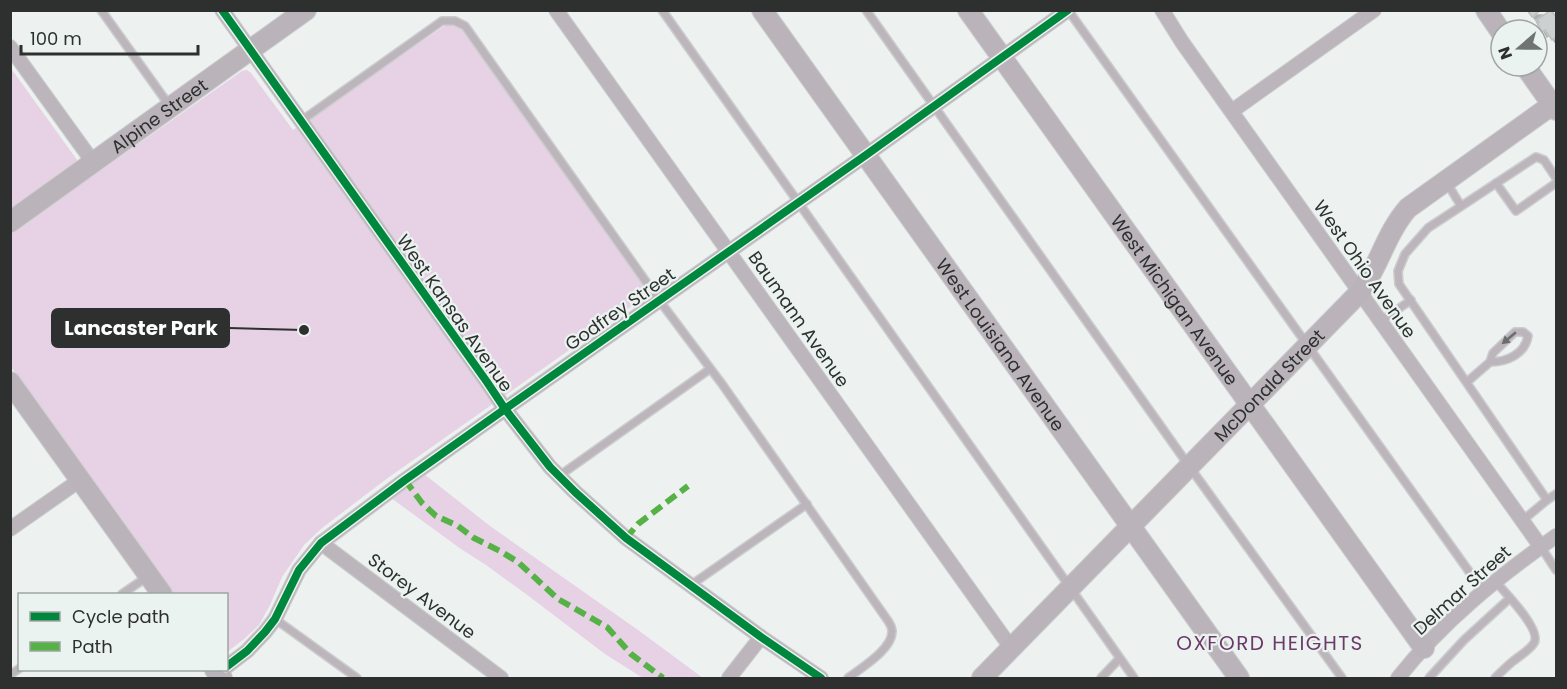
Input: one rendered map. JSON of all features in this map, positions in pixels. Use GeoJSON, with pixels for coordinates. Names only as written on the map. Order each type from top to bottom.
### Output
{"type":"FeatureCollection","features":[{"type":"Feature","properties":{"kind":"street","name":"West Kansas Avenue"},"geometry":{"type":"LineString","coordinates":[[222,10],[505,409],[550,467],[626,538],[761,638],[821,678]]}},
{"type":"Feature","properties":{"kind":"street","name":"Alpine Street"},"geometry":{"type":"LineString","coordinates":[[10,222],[306,10]]}},
{"type":"Feature","properties":{"kind":"street","name":"Baumann Avenue"},"geometry":{"type":"LineString","coordinates":[[556,10],[1012,648]]}},
{"type":"Feature","properties":{"kind":"street","name":"West Louisiana Avenue"},"geometry":{"type":"LineString","coordinates":[[762,10],[1239,678]]}},
{"type":"Feature","properties":{"kind":"street","name":"West Michigan Avenue"},"geometry":{"type":"LineString","coordinates":[[968,10],[1424,648]]}},
{"type":"Feature","properties":{"kind":"street","name":"Godfrey Street"},"geometry":{"type":"LineString","coordinates":[[228,666],[247,651],[274,619],[299,570],[321,543],[405,480],[1068,10]]}},
{"type":"Feature","properties":{"kind":"street","name":"West Ohio Avenue"},"geometry":{"type":"LineString","coordinates":[[1162,10],[1182,42],[1541,547]]}},
{"type":"Feature","properties":{"kind":"street"},"geometry":{"type":"LineString","coordinates":[[1232,111],[1374,10]]}},
{"type":"Feature","properties":{"kind":"street"},"geometry":{"type":"LineString","coordinates":[[10,47],[93,162]]}},
{"type":"Feature","properties":{"kind":"street"},"geometry":{"type":"LineString","coordinates":[[1534,78],[1555,106]]}},
{"type":"Feature","properties":{"kind":"street","name":"McDonald Street"},"geometry":{"type":"LineString","coordinates":[[982,678],[1360,292],[1401,216],[1414,203],[1555,106]]}},
{"type":"Feature","properties":{"kind":"street"},"geometry":{"type":"LineString","coordinates":[[10,382],[161,593]]}},
{"type":"Feature","properties":{"kind":"street"},"geometry":{"type":"LineString","coordinates":[[10,530],[80,480]]}},
{"type":"Feature","properties":{"kind":"street","name":"Delmar Street"},"geometry":{"type":"LineString","coordinates":[[1403,677],[1424,648],[1457,614],[1495,581],[1557,536]]}},
{"type":"Feature","properties":{"kind":"street","name":"Storey Avenue"},"geometry":{"type":"LineString","coordinates":[[321,543],[494,677]]}},
{"type":"Feature","properties":{"kind":"street"},"geometry":{"type":"LineString","coordinates":[[729,678],[761,638]]}},
{"type":"Feature","properties":{"kind":"lane"},"geometry":{"type":"LineString","coordinates":[[101,10],[170,107]]}},
{"type":"Feature","properties":{"kind":"lane"},"geometry":{"type":"LineString","coordinates":[[662,10],[1134,678]]}},
{"type":"Feature","properties":{"kind":"lane"},"geometry":{"type":"LineString","coordinates":[[866,10],[1342,678]]}},
{"type":"Feature","properties":{"kind":"lane"},"geometry":{"type":"LineString","coordinates":[[1068,10],[1483,591]]}},
{"type":"Feature","properties":{"kind":"lane"},"geometry":{"type":"LineString","coordinates":[[301,121],[442,21],[455,21],[465,26],[886,618],[892,630],[890,642],[848,678]]}},
{"type":"Feature","properties":{"kind":"lane"},"geometry":{"type":"LineString","coordinates":[[1547,500],[1399,284],[1398,271],[1405,254],[1428,228],[1536,157],[1544,160],[1557,178]]}},
{"type":"Feature","properties":{"kind":"lane"},"geometry":{"type":"LineString","coordinates":[[1445,180],[1461,206]]}},
{"type":"Feature","properties":{"kind":"lane"},"geometry":{"type":"LineString","coordinates":[[1496,183],[1516,211],[1557,183]]}},
{"type":"Feature","properties":{"kind":"lane"},"geometry":{"type":"LineString","coordinates":[[1381,321],[1411,300]]}},
{"type":"Feature","properties":{"kind":"lane"},"geometry":{"type":"LineString","coordinates":[[1467,382],[1490,362],[1493,352],[1515,332],[1523,332],[1528,336],[1527,344],[1522,351],[1504,361],[1490,362]]}},
{"type":"Feature","properties":{"kind":"lane"},"geometry":{"type":"LineString","coordinates":[[559,476],[710,369]]}},
{"type":"Feature","properties":{"kind":"lane"},"geometry":{"type":"LineString","coordinates":[[1522,520],[1557,494]]}},
{"type":"Feature","properties":{"kind":"lane"},"geometry":{"type":"LineString","coordinates":[[690,585],[807,504]]}},
{"type":"Feature","properties":{"kind":"lane"},"geometry":{"type":"LineString","coordinates":[[1541,547],[1557,570]]}},
{"type":"Feature","properties":{"kind":"lane"},"geometry":{"type":"LineString","coordinates":[[123,593],[148,576]]}},
{"type":"Feature","properties":{"kind":"lane"},"geometry":{"type":"LineString","coordinates":[[1495,581],[1531,626],[1536,638],[1530,648],[1496,678]]}},
{"type":"Feature","properties":{"kind":"lane"},"geometry":{"type":"LineString","coordinates":[[1429,678],[1464,639],[1510,598]]}},
{"type":"Feature","properties":{"kind":"lane"},"geometry":{"type":"LineString","coordinates":[[274,619],[352,677]]}},
{"type":"Feature","properties":{"kind":"lane"},"geometry":{"type":"LineString","coordinates":[[1101,678],[1119,659]]}},
{"type":"Feature","properties":{"kind":"shaded area"},"geometry":{"type":"Polygon","coordinates":[[[446,25],[459,26],[650,293],[385,480],[322,528],[304,545],[282,577],[259,625],[228,651],[228,593],[172,593],[11,367],[10,67],[90,178],[242,71],[247,70],[251,73],[293,130],[446,25]]]}},
{"type":"Feature","properties":{"kind":"shaded area"},"geometry":{"type":"Polygon","coordinates":[[[424,474],[490,526],[703,678],[643,678],[605,654],[526,594],[387,495],[424,474]]]}},
{"type":"Feature","properties":{"kind":"building"},"geometry":{"type":"Polygon","coordinates":[[[1527,10],[1541,10],[1532,17],[1527,10]]]}},
{"type":"Feature","properties":{"kind":"building"},"geometry":{"type":"Polygon","coordinates":[[[1551,10],[1556,17],[1556,37],[1552,40],[1549,36],[1549,18],[1540,18],[1551,10]]]}},
{"type":"Feature","properties":{"kind":"marked path"},"geometry":{"type":"LineString","coordinates":[[405,480],[422,503],[436,516],[458,526],[474,538],[518,562],[558,599],[607,627],[631,654],[663,678]]}},
{"type":"Feature","properties":{"kind":"marked path"},"geometry":{"type":"LineString","coordinates":[[626,538],[638,524],[688,486]]}},
{"type":"Feature","properties":{"kind":"cycle path"},"geometry":{"type":"LineString","coordinates":[[222,10],[505,409],[550,467],[626,538],[821,678]]}},
{"type":"Feature","properties":{"kind":"cycle path"},"geometry":{"type":"LineString","coordinates":[[228,665],[247,651],[275,619],[299,570],[321,543],[405,480],[1068,10]]}},
{"type":"Feature","properties":{"kind":"place","name":"Lancaster Park"},"geometry":{"type":"Point","coordinates":[304,330]}},
{"type":"Feature","properties":{"kind":"district","name":"OXFORD HEIGHTS"},"geometry":{"type":"Point","coordinates":[1270,643]}}]}
